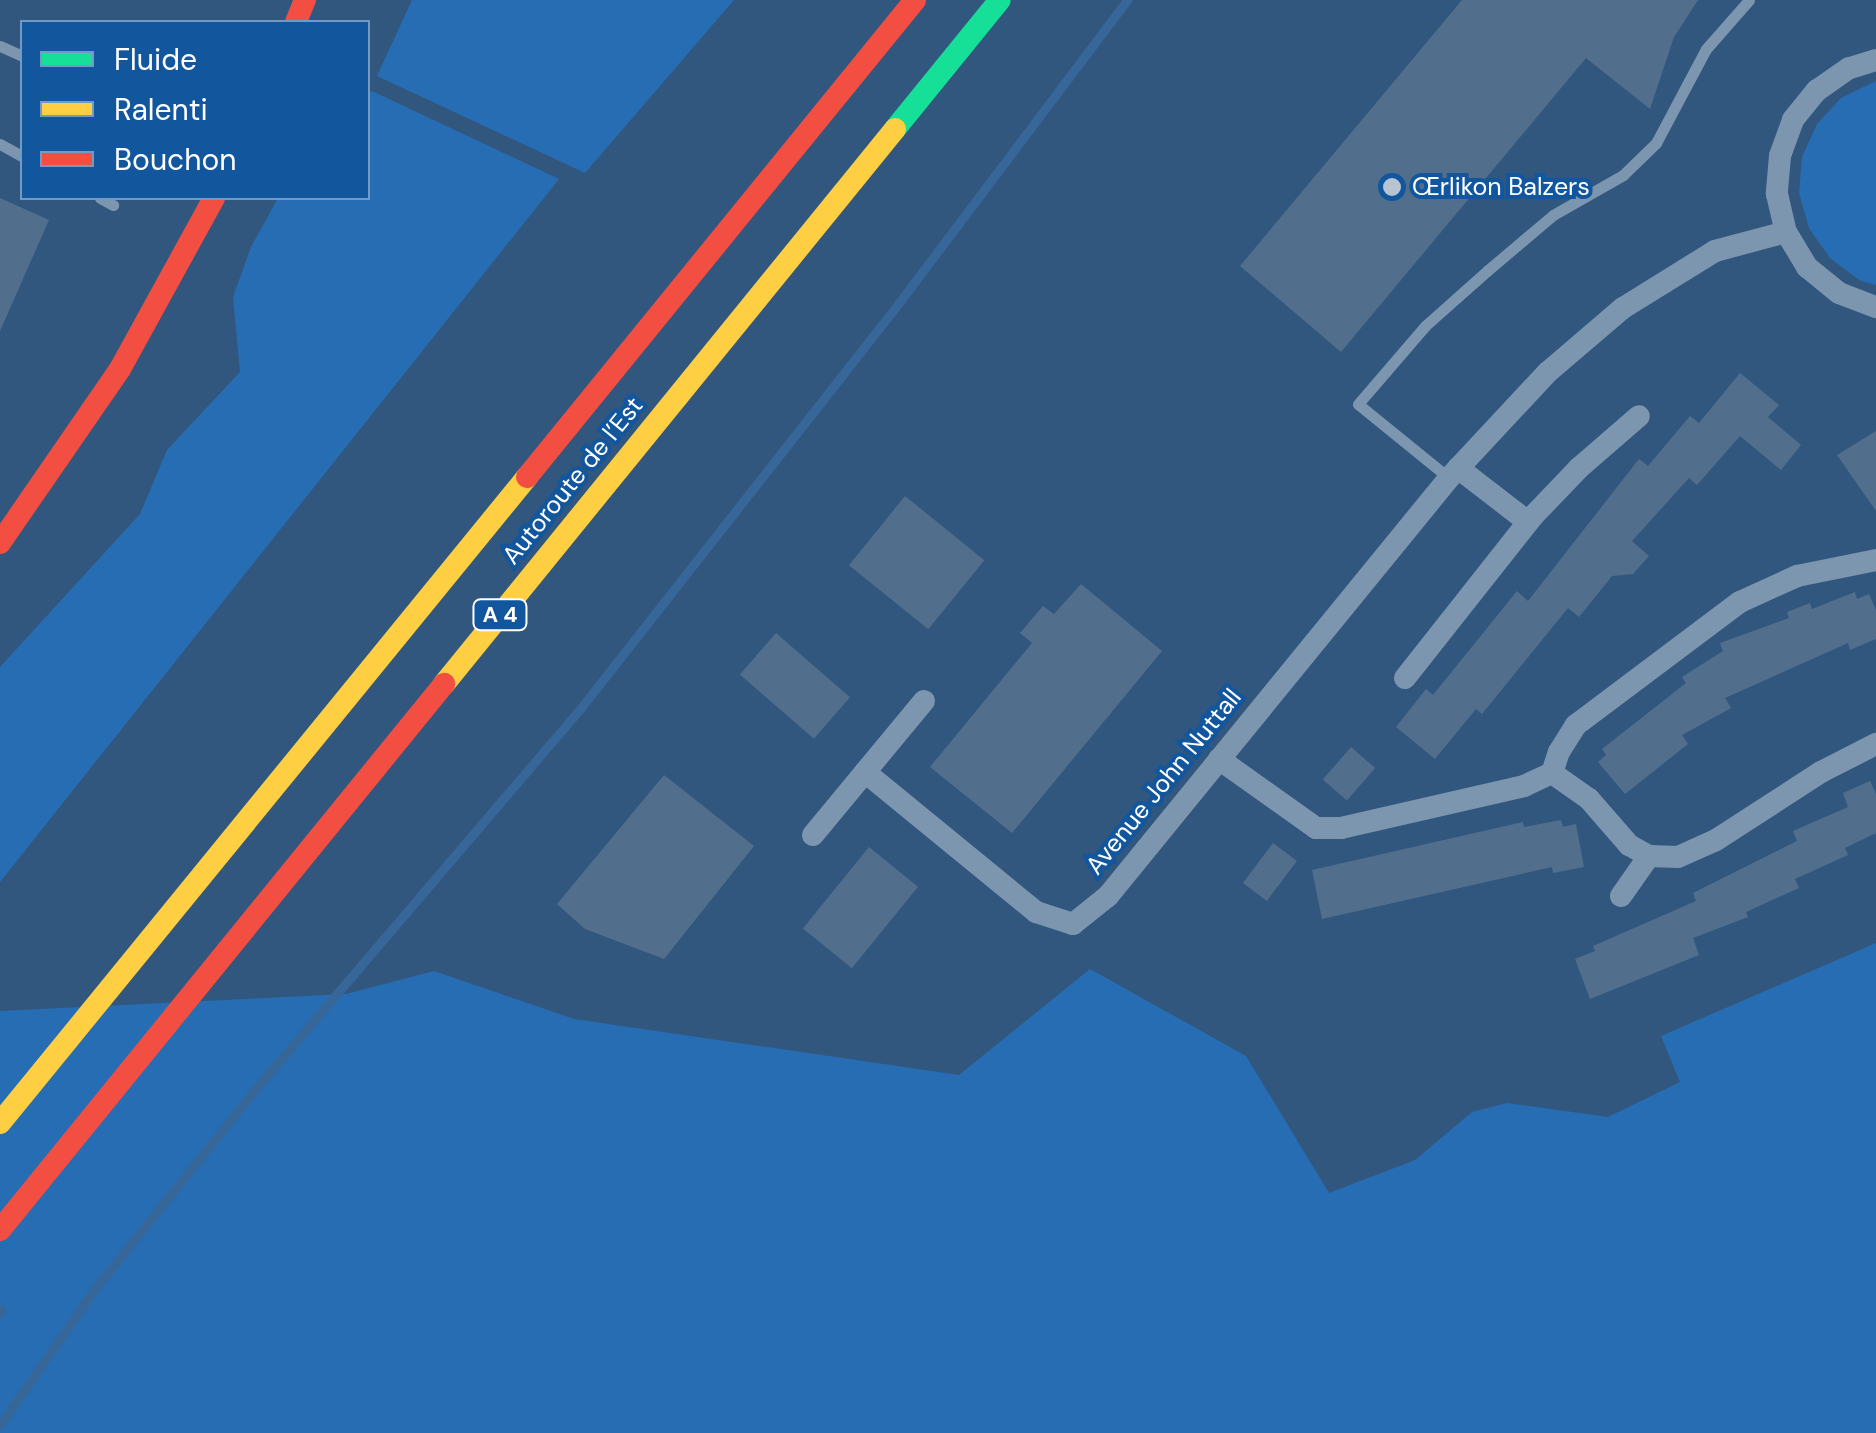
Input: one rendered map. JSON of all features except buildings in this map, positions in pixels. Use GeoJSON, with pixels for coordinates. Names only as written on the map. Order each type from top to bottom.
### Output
{"type":"FeatureCollection","features":[{"type":"Feature","properties":{"kind":"main road","name":"Autoroute de l’Est"},"geometry":{"type":"LineString","coordinates":[[0,1124],[915,0]]}},
{"type":"Feature","properties":{"kind":"main road","name":"Autoroute de l’Est"},"geometry":{"type":"LineString","coordinates":[[0,1230],[1000,0]]}},
{"type":"Feature","properties":{"kind":"main road"},"geometry":{"type":"LineString","coordinates":[[0,543],[120,368],[213,200]]}},
{"type":"Feature","properties":{"kind":"street"},"geometry":{"type":"LineString","coordinates":[[1876,60],[1849,68],[1817,90],[1793,120],[1780,156],[1777,194],[1786,232],[1807,267],[1839,293],[1876,307]]}},
{"type":"Feature","properties":{"kind":"street","name":"Avenue John Nuttall"},"geometry":{"type":"LineString","coordinates":[[866,772],[1036,912],[1073,924],[1108,896],[1454,473],[1548,372],[1624,308],[1716,251],[1786,232]]}},
{"type":"Feature","properties":{"kind":"street"},"geometry":{"type":"LineString","coordinates":[[1405,678],[1528,522],[1579,468],[1639,416]]}},
{"type":"Feature","properties":{"kind":"street"},"geometry":{"type":"LineString","coordinates":[[1454,473],[1528,522]]}},
{"type":"Feature","properties":{"kind":"street"},"geometry":{"type":"LineString","coordinates":[[1219,758],[1316,828],[1341,828],[1524,786],[1552,774],[1559,752],[1576,726],[1740,602],[1797,576],[1876,560]]}},
{"type":"Feature","properties":{"kind":"street"},"geometry":{"type":"LineString","coordinates":[[813,835],[924,701]]}},
{"type":"Feature","properties":{"kind":"street"},"geometry":{"type":"LineString","coordinates":[[1552,774],[1589,799],[1629,845],[1649,856],[1678,857],[1716,840],[1821,772],[1876,744]]}},
{"type":"Feature","properties":{"kind":"street"},"geometry":{"type":"LineString","coordinates":[[1621,896],[1649,856]]}},
{"type":"Feature","properties":{"kind":"lane"},"geometry":{"type":"LineString","coordinates":[[1454,473],[1358,404],[1425,326],[1488,270],[1553,215],[1624,175],[1656,143],[1706,49],[1748,0]]}},
{"type":"Feature","properties":{"kind":"lane"},"geometry":{"type":"LineString","coordinates":[[104,200],[112,204]]}},
{"type":"Feature","properties":{"kind":"shaded area"},"geometry":{"type":"Polygon","coordinates":[[[412,0],[734,0],[585,173],[377,76],[412,0]]]}},
{"type":"Feature","properties":{"kind":"shaded area"},"geometry":{"type":"Polygon","coordinates":[[[1876,81],[1876,285],[1859,280],[1830,258],[1809,228],[1799,193],[1802,157],[1817,124],[1841,98],[1876,81]]]}},
{"type":"Feature","properties":{"kind":"shaded area"},"geometry":{"type":"Polygon","coordinates":[[[370,92],[559,179],[0,882],[0,667],[140,514],[167,450],[240,372],[233,297],[251,247],[277,200],[370,200],[370,92]]]}},
{"type":"Feature","properties":{"kind":"shaded area"},"geometry":{"type":"Polygon","coordinates":[[[1876,943],[1876,1433],[0,1433],[0,1011],[346,994],[434,971],[574,1019],[959,1075],[1090,969],[1246,1056],[1329,1193],[1415,1160],[1472,1112],[1507,1103],[1608,1117],[1680,1082],[1661,1036],[1876,943]]]}},
{"type":"Feature","properties":{"kind":"waterway"},"geometry":{"type":"LineString","coordinates":[[0,1425],[93,1291],[252,1093],[580,709],[898,304],[1127,0]]}},
{"type":"Feature","properties":{"kind":"waterway"},"geometry":{"type":"LineString","coordinates":[[0,1314],[2,1309]]}},
{"type":"Feature","properties":{"kind":"traffic: fast"},"geometry":{"type":"LineString","coordinates":[[895,129],[1000,0]]}},
{"type":"Feature","properties":{"kind":"traffic: slow"},"geometry":{"type":"LineString","coordinates":[[444,684],[895,129]]}},
{"type":"Feature","properties":{"kind":"traffic: slow"},"geometry":{"type":"LineString","coordinates":[[0,1123],[527,477]]}},
{"type":"Feature","properties":{"kind":"traffic: jam"},"geometry":{"type":"LineString","coordinates":[[297,20],[305,0]]}},
{"type":"Feature","properties":{"kind":"traffic: jam"},"geometry":{"type":"LineString","coordinates":[[527,477],[915,0]]}},
{"type":"Feature","properties":{"kind":"traffic: jam"},"geometry":{"type":"LineString","coordinates":[[0,543],[120,369],[213,200]]}},
{"type":"Feature","properties":{"kind":"traffic: jam"},"geometry":{"type":"LineString","coordinates":[[0,1230],[444,684]]}},
{"type":"Feature","properties":{"kind":"place","name":"Œrlikon Balzers"},"geometry":{"type":"Point","coordinates":[1392,187]}}]}
